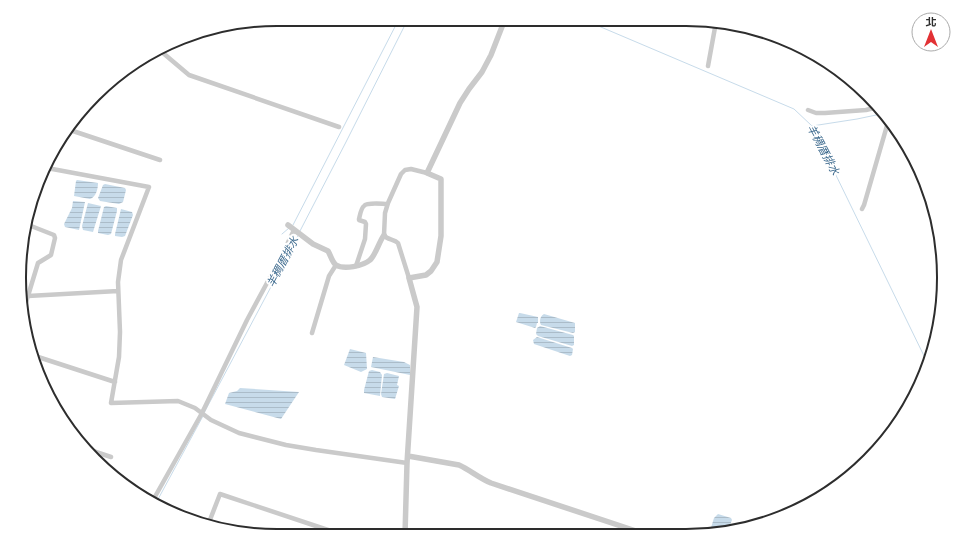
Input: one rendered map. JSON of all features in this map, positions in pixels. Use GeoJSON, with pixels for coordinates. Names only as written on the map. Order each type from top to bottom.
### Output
{"type":"FeatureCollection","features":[{"type":"Feature","properties":{"kind":"street"},"geometry":{"type":"LineString","coordinates":[[427,173],[460,103],[482,72],[491,55],[501,26]]}},
{"type":"Feature","properties":{"kind":"street"},"geometry":{"type":"LineString","coordinates":[[708,66],[715,28]]}},
{"type":"Feature","properties":{"kind":"street"},"geometry":{"type":"LineString","coordinates":[[164,53],[189,75],[339,127]]}},
{"type":"Feature","properties":{"kind":"street"},"geometry":{"type":"LineString","coordinates":[[808,110],[816,113],[825,113],[872,109]]}},
{"type":"Feature","properties":{"kind":"street"},"geometry":{"type":"LineString","coordinates":[[862,209],[887,126]]}},
{"type":"Feature","properties":{"kind":"street"},"geometry":{"type":"LineString","coordinates":[[73,131],[160,160]]}},
{"type":"Feature","properties":{"kind":"street"},"geometry":{"type":"LineString","coordinates":[[51,169],[149,187],[121,260],[118,282],[120,332],[119,357],[111,403],[178,401],[195,408],[210,419],[239,433],[286,445],[407,463]]}},
{"type":"Feature","properties":{"kind":"street"},"geometry":{"type":"LineString","coordinates":[[288,225],[312,244],[328,251],[336,265],[343,267],[362,264],[370,260],[384,236],[387,204],[401,174],[406,170],[411,169],[427,173],[440,179],[441,236],[437,262],[431,271],[426,275],[409,278]]}},
{"type":"Feature","properties":{"kind":"street"},"geometry":{"type":"LineString","coordinates":[[356,266],[366,234],[365,222],[359,220],[363,206],[369,203],[387,204]]}},
{"type":"Feature","properties":{"kind":"street"},"geometry":{"type":"LineString","coordinates":[[32,226],[54,235],[55,238],[51,255],[38,263],[28,296],[118,291]]}},
{"type":"Feature","properties":{"kind":"street"},"geometry":{"type":"LineString","coordinates":[[155,497],[202,414],[247,320],[294,230]]}},
{"type":"Feature","properties":{"kind":"street"},"geometry":{"type":"LineString","coordinates":[[384,236],[385,238],[398,243],[417,307],[407,463],[405,529]]}},
{"type":"Feature","properties":{"kind":"street"},"geometry":{"type":"LineString","coordinates":[[312,333],[329,276],[336,265]]}},
{"type":"Feature","properties":{"kind":"street"},"geometry":{"type":"LineString","coordinates":[[39,357],[115,382]]}},
{"type":"Feature","properties":{"kind":"street"},"geometry":{"type":"LineString","coordinates":[[97,452],[111,457]]}},
{"type":"Feature","properties":{"kind":"street"},"geometry":{"type":"LineString","coordinates":[[408,456],[459,465],[466,468],[482,480],[630,529]]}},
{"type":"Feature","properties":{"kind":"street"},"geometry":{"type":"LineString","coordinates":[[210,520],[220,494],[325,529]]}},
{"type":"Feature","properties":{"kind":"water"},"geometry":{"type":"Polygon","coordinates":[[[77,180],[98,183],[95,195],[90,199],[74,196],[77,180]]]}},
{"type":"Feature","properties":{"kind":"water"},"geometry":{"type":"Polygon","coordinates":[[[105,184],[125,188],[126,190],[123,202],[119,204],[100,201],[98,198],[103,185],[105,184]]]}},
{"type":"Feature","properties":{"kind":"water"},"geometry":{"type":"Polygon","coordinates":[[[73,201],[85,202],[79,230],[65,227],[64,224],[72,208],[73,201]]]}},
{"type":"Feature","properties":{"kind":"water"},"geometry":{"type":"Polygon","coordinates":[[[88,203],[101,206],[93,232],[83,230],[82,226],[88,203]]]}},
{"type":"Feature","properties":{"kind":"water"},"geometry":{"type":"Polygon","coordinates":[[[104,207],[117,208],[111,234],[108,235],[98,233],[104,207]]]}},
{"type":"Feature","properties":{"kind":"water"},"geometry":{"type":"Polygon","coordinates":[[[121,209],[132,212],[133,215],[125,236],[122,237],[115,236],[121,209]]]}},
{"type":"Feature","properties":{"kind":"water"},"geometry":{"type":"Polygon","coordinates":[[[519,313],[538,317],[536,327],[535,328],[516,322],[519,313]]]}},
{"type":"Feature","properties":{"kind":"water"},"geometry":{"type":"Polygon","coordinates":[[[544,314],[575,323],[575,332],[573,333],[541,325],[540,319],[544,314]]]}},
{"type":"Feature","properties":{"kind":"water"},"geometry":{"type":"Polygon","coordinates":[[[540,326],[573,335],[574,345],[572,346],[538,336],[536,334],[537,328],[540,326]]]}},
{"type":"Feature","properties":{"kind":"water"},"geometry":{"type":"Polygon","coordinates":[[[537,337],[572,348],[572,355],[570,356],[534,344],[533,340],[537,337]]]}},
{"type":"Feature","properties":{"kind":"water"},"geometry":{"type":"Polygon","coordinates":[[[350,349],[366,353],[367,369],[361,372],[344,365],[350,349]]]}},
{"type":"Feature","properties":{"kind":"water"},"geometry":{"type":"Polygon","coordinates":[[[373,357],[404,362],[410,365],[410,375],[371,367],[373,357]]]}},
{"type":"Feature","properties":{"kind":"water"},"geometry":{"type":"Polygon","coordinates":[[[372,370],[380,372],[382,375],[380,396],[364,393],[369,371],[372,370]]]}},
{"type":"Feature","properties":{"kind":"water"},"geometry":{"type":"Polygon","coordinates":[[[387,373],[399,376],[397,385],[399,386],[395,399],[382,397],[381,394],[384,374],[387,373]]]}},
{"type":"Feature","properties":{"kind":"water"},"geometry":{"type":"Polygon","coordinates":[[[240,388],[299,392],[281,419],[225,404],[229,393],[237,391],[240,388]]]}},
{"type":"Feature","properties":{"kind":"water"},"geometry":{"type":"Polygon","coordinates":[[[718,514],[731,518],[732,520],[730,525],[711,527],[714,518],[718,514]]]}},
{"type":"Feature","properties":{"kind":"waterway"},"geometry":{"type":"LineString","coordinates":[[293,225],[395,26]]}},
{"type":"Feature","properties":{"kind":"waterway","name":"羊稠厝排水"},"geometry":{"type":"LineString","coordinates":[[300,231],[404,26]]}},
{"type":"Feature","properties":{"kind":"waterway","name":"羊稠厝排水"},"geometry":{"type":"LineString","coordinates":[[598,26],[794,109],[812,126],[924,357]]}},
{"type":"Feature","properties":{"kind":"waterway"},"geometry":{"type":"LineString","coordinates":[[812,126],[877,115]]}},
{"type":"Feature","properties":{"kind":"waterway"},"geometry":{"type":"LineString","coordinates":[[282,234],[289,228]]}},
{"type":"Feature","properties":{"kind":"waterway","name":"羊稠厝排水"},"geometry":{"type":"LineString","coordinates":[[204,413],[298,236]]}},
{"type":"Feature","properties":{"kind":"waterway","name":"羊稠厝排水"},"geometry":{"type":"LineString","coordinates":[[158,499],[203,416]]}}]}
